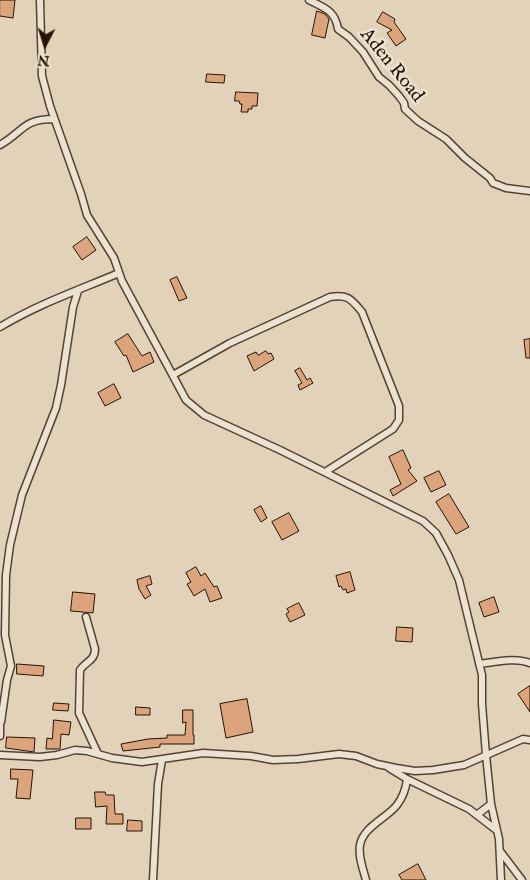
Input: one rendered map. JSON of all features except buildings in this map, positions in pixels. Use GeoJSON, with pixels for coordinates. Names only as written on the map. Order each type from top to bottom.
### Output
{"type":"FeatureCollection","features":[{"type":"Feature","properties":{"kind":"street"},"geometry":{"type":"LineString","coordinates":[[40,0],[42,76],[54,119],[87,215],[114,258],[122,281],[186,400],[204,416],[280,450],[423,521],[436,533],[448,555],[459,580],[482,675],[486,755],[491,804],[500,851],[501,880]]}},
{"type":"Feature","properties":{"kind":"street","name":"Aden Road"},"geometry":{"type":"LineString","coordinates":[[309,0],[330,11],[337,23],[338,29],[349,37],[363,52],[380,77],[400,96],[405,109],[411,115],[446,139],[465,158],[490,178],[493,183],[506,188],[530,191]]}},
{"type":"Feature","properties":{"kind":"street"},"geometry":{"type":"LineString","coordinates":[[0,145],[29,123],[42,119],[54,119]]}},
{"type":"Feature","properties":{"kind":"street"},"geometry":{"type":"LineString","coordinates":[[0,326],[35,307],[120,273]]}},
{"type":"Feature","properties":{"kind":"street"},"geometry":{"type":"LineString","coordinates":[[0,736],[0,721],[11,666],[5,635],[6,575],[15,519],[39,448],[56,408],[62,385],[73,307],[78,291]]}},
{"type":"Feature","properties":{"kind":"street"},"geometry":{"type":"LineString","coordinates":[[172,375],[230,343],[330,297],[341,295],[352,299],[362,312],[399,406],[399,420],[393,429],[325,472]]}},
{"type":"Feature","properties":{"kind":"street"},"geometry":{"type":"LineString","coordinates":[[86,617],[95,654],[94,658],[80,670],[79,714],[98,754]]}},
{"type":"Feature","properties":{"kind":"street"},"geometry":{"type":"LineString","coordinates":[[0,641],[5,635]]}},
{"type":"Feature","properties":{"kind":"street"},"geometry":{"type":"LineString","coordinates":[[479,664],[510,661],[525,661],[530,664]]}},
{"type":"Feature","properties":{"kind":"street"},"geometry":{"type":"LineString","coordinates":[[0,756],[40,757],[75,750],[142,762],[203,753],[251,756],[273,760],[339,754],[356,756],[387,766],[415,770],[441,769],[464,765],[526,740],[530,732]]}},
{"type":"Feature","properties":{"kind":"street"},"geometry":{"type":"LineString","coordinates":[[153,880],[158,784],[162,760]]}},
{"type":"Feature","properties":{"kind":"street"},"geometry":{"type":"LineString","coordinates":[[387,766],[407,780],[478,814],[496,828]]}},
{"type":"Feature","properties":{"kind":"street"},"geometry":{"type":"LineString","coordinates":[[366,880],[360,854],[362,839],[375,824],[398,804],[407,780]]}},
{"type":"Feature","properties":{"kind":"street"},"geometry":{"type":"LineString","coordinates":[[478,814],[491,804]]}},
{"type":"Feature","properties":{"kind":"street"},"geometry":{"type":"LineString","coordinates":[[500,851],[522,880]]}}]}
